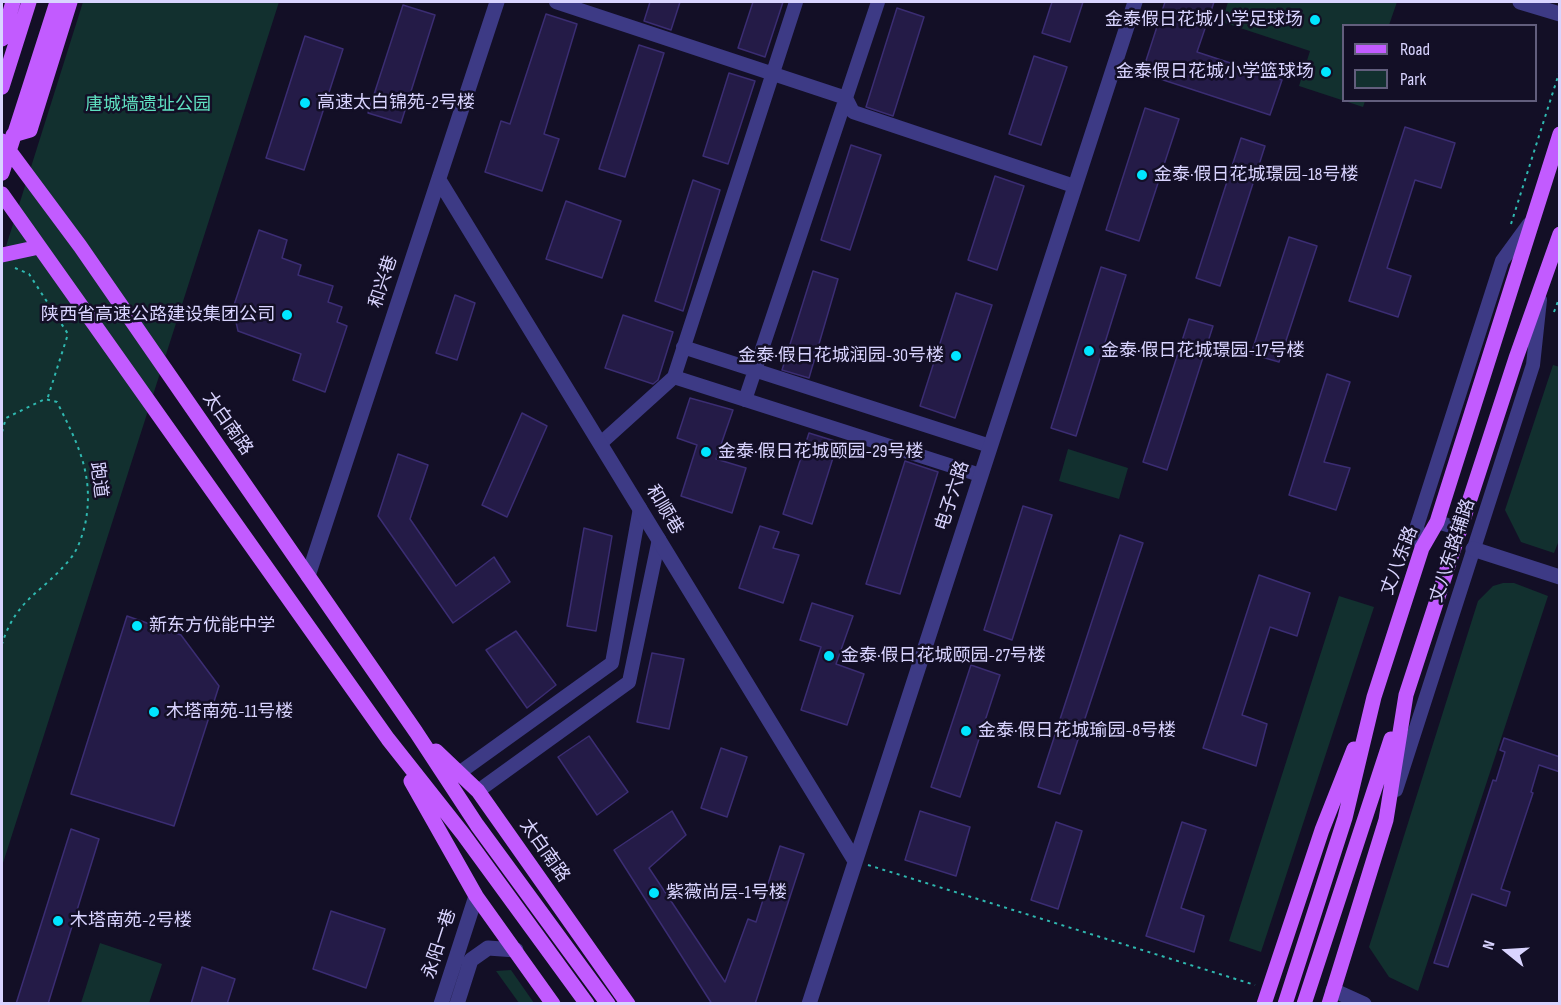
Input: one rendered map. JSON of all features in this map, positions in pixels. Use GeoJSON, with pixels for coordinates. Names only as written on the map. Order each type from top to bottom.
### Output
{"type":"FeatureCollection","features":[{"type":"Feature","properties":{"kind":"main road"},"geometry":{"type":"LineString","coordinates":[[2,39],[13,2]]}},
{"type":"Feature","properties":{"kind":"main road"},"geometry":{"type":"LineString","coordinates":[[2,87],[29,2]]}},
{"type":"Feature","properties":{"kind":"main road"},"geometry":{"type":"LineString","coordinates":[[2,173],[8,142],[57,2]]}},
{"type":"Feature","properties":{"kind":"main road"},"geometry":{"type":"LineString","coordinates":[[8,142],[30,130],[70,2]]}},
{"type":"Feature","properties":{"kind":"main road","name":"丈八东路"},"geometry":{"type":"LineString","coordinates":[[1285,1004],[1345,818],[1374,697],[1422,548],[1437,522],[1560,134]]}},
{"type":"Feature","properties":{"kind":"main road","name":"太白南路"},"geometry":{"type":"LineString","coordinates":[[8,142],[416,732],[477,825],[608,1004]]}},
{"type":"Feature","properties":{"kind":"main road"},"geometry":{"type":"LineString","coordinates":[[2,194],[388,739],[463,834],[587,1004]]}},
{"type":"Feature","properties":{"kind":"main road"},"geometry":{"type":"LineString","coordinates":[[1304,1004],[1516,358],[1560,234]]}},
{"type":"Feature","properties":{"kind":"main road"},"geometry":{"type":"LineString","coordinates":[[2,255],[39,247]]}},
{"type":"Feature","properties":{"kind":"main road"},"geometry":{"type":"LineString","coordinates":[[1331,997],[1386,820],[1406,695]]}},
{"type":"Feature","properties":{"kind":"main road"},"geometry":{"type":"LineString","coordinates":[[1267,997],[1322,830],[1374,697]]}},
{"type":"Feature","properties":{"kind":"main road","name":"太白南路"},"geometry":{"type":"LineString","coordinates":[[416,732],[478,791],[628,1004]]}},
{"type":"Feature","properties":{"kind":"main road"},"geometry":{"type":"LineString","coordinates":[[388,739],[476,896],[553,1004]]}},
{"type":"Feature","properties":{"kind":"street","name":"和兴巷"},"geometry":{"type":"LineString","coordinates":[[308,576],[497,2]]}},
{"type":"Feature","properties":{"kind":"street"},"geometry":{"type":"LineString","coordinates":[[556,2],[846,98],[853,112],[1074,186]]}},
{"type":"Feature","properties":{"kind":"street"},"geometry":{"type":"LineString","coordinates":[[601,443],[674,377],[796,2]]}},
{"type":"Feature","properties":{"kind":"street"},"geometry":{"type":"LineString","coordinates":[[745,400],[878,2]]}},
{"type":"Feature","properties":{"kind":"street","name":"电子六路"},"geometry":{"type":"LineString","coordinates":[[809,1004],[1135,2]]}},
{"type":"Feature","properties":{"kind":"street"},"geometry":{"type":"LineString","coordinates":[[1520,2],[1560,14]]}},
{"type":"Feature","properties":{"kind":"street","name":"和顺巷"},"geometry":{"type":"LineString","coordinates":[[439,180],[855,861]]}},
{"type":"Feature","properties":{"kind":"street","name":"丈八东路辅路"},"geometry":{"type":"LineString","coordinates":[[1422,548],[1416,526],[1502,261],[1532,220]]}},
{"type":"Feature","properties":{"kind":"street","name":"丈八东路辅路"},"geometry":{"type":"LineString","coordinates":[[1386,820],[1533,365],[1541,291]]}},
{"type":"Feature","properties":{"kind":"street"},"geometry":{"type":"LineString","coordinates":[[683,347],[990,446]]}},
{"type":"Feature","properties":{"kind":"street"},"geometry":{"type":"LineString","coordinates":[[674,377],[980,475]]}},
{"type":"Feature","properties":{"kind":"street"},"geometry":{"type":"LineString","coordinates":[[459,773],[612,663],[640,508]]}},
{"type":"Feature","properties":{"kind":"street"},"geometry":{"type":"LineString","coordinates":[[1437,522],[1461,529]]}},
{"type":"Feature","properties":{"kind":"street"},"geometry":{"type":"LineString","coordinates":[[478,791],[629,681],[659,539]]}},
{"type":"Feature","properties":{"kind":"street"},"geometry":{"type":"LineString","coordinates":[[1473,549],[1560,577]]}},
{"type":"Feature","properties":{"kind":"street","name":"永阳一巷"},"geometry":{"type":"LineString","coordinates":[[441,1004],[476,896]]}},
{"type":"Feature","properties":{"kind":"street","name":"永阳一巷"},"geometry":{"type":"LineString","coordinates":[[457,1004],[471,960],[488,948],[516,950]]}},
{"type":"Feature","properties":{"kind":"street"},"geometry":{"type":"LineString","coordinates":[[1331,997],[1364,1004]]}},
{"type":"Feature","properties":{"kind":"path"},"geometry":{"type":"LineString","coordinates":[[1509,231],[1560,69]]}},
{"type":"Feature","properties":{"kind":"path"},"geometry":{"type":"LineString","coordinates":[[2,432],[6,418],[47,400],[68,334],[29,274],[15,268]]}},
{"type":"Feature","properties":{"kind":"path","name":"跑道"},"geometry":{"type":"LineString","coordinates":[[2,644],[8,626],[21,605],[71,558],[82,535],[89,504],[85,464],[57,402],[47,400]]}},
{"type":"Feature","properties":{"kind":"path"},"geometry":{"type":"LineString","coordinates":[[855,861],[1267,997]]}},
{"type":"Feature","properties":{"kind":"green space","name":"唐城墙遗址公园"},"geometry":{"type":"Polygon","coordinates":[[[83,2],[279,2],[2,866],[2,259],[83,2]]]}},
{"type":"Feature","properties":{"kind":"green space"},"geometry":{"type":"Polygon","coordinates":[[[1228,2],[1397,2],[1389,24],[1342,24],[1342,100],[1299,86],[1310,51],[1222,22],[1228,2]]]}},
{"type":"Feature","properties":{"kind":"green space"},"geometry":{"type":"Polygon","coordinates":[[[1348,102],[1365,102],[1363,107],[1348,102]]]}},
{"type":"Feature","properties":{"kind":"green space"},"geometry":{"type":"Polygon","coordinates":[[[1553,365],[1560,367],[1560,538],[1554,553],[1521,542],[1505,510],[1553,365]]]}},
{"type":"Feature","properties":{"kind":"green space"},"geometry":{"type":"Polygon","coordinates":[[[1068,449],[1128,468],[1119,499],[1059,481],[1068,449]]]}},
{"type":"Feature","properties":{"kind":"green space"},"geometry":{"type":"Polygon","coordinates":[[[1514,583],[1548,596],[1418,991],[1389,977],[1369,947],[1478,601],[1493,586],[1514,583]]]}},
{"type":"Feature","properties":{"kind":"green space"},"geometry":{"type":"Polygon","coordinates":[[[1339,596],[1374,607],[1261,952],[1229,941],[1339,596]]]}},
{"type":"Feature","properties":{"kind":"green space"},"geometry":{"type":"Polygon","coordinates":[[[100,943],[162,964],[149,1003],[81,1003],[100,943]]]}},
{"type":"Feature","properties":{"kind":"green space"},"geometry":{"type":"Polygon","coordinates":[[[511,970],[534,1003],[519,1003],[496,971],[511,970]]]}},
{"type":"Feature","properties":{"kind":"building"},"geometry":{"type":"Polygon","coordinates":[[[650,2],[680,2],[671,30],[644,21],[650,2]]]}},
{"type":"Feature","properties":{"kind":"building"},"geometry":{"type":"Polygon","coordinates":[[[753,2],[783,2],[765,57],[738,48],[753,2]]]}},
{"type":"Feature","properties":{"kind":"building"},"geometry":{"type":"Polygon","coordinates":[[[1052,2],[1083,2],[1070,42],[1042,33],[1052,2]]]}},
{"type":"Feature","properties":{"kind":"building"},"geometry":{"type":"Polygon","coordinates":[[[1165,2],[1214,2],[1197,52],[1282,80],[1270,115],[1142,73],[1165,2]]]}},
{"type":"Feature","properties":{"kind":"building"},"geometry":{"type":"Polygon","coordinates":[[[403,5],[435,15],[401,123],[368,113],[403,5]]]}},
{"type":"Feature","properties":{"kind":"building"},"geometry":{"type":"Polygon","coordinates":[[[897,8],[924,17],[893,116],[866,107],[897,8]]]}},
{"type":"Feature","properties":{"kind":"building"},"geometry":{"type":"Polygon","coordinates":[[[546,14],[577,24],[544,134],[559,139],[542,191],[485,172],[501,121],[510,124],[546,14]]]}},
{"type":"Feature","properties":{"kind":"building","name":"高速太白锦苑-2号楼"},"geometry":{"type":"Polygon","coordinates":[[[305,36],[343,49],[304,170],[266,158],[305,36]]]}},
{"type":"Feature","properties":{"kind":"building"},"geometry":{"type":"Polygon","coordinates":[[[639,45],[664,53],[625,177],[599,169],[639,45]]]}},
{"type":"Feature","properties":{"kind":"building"},"geometry":{"type":"Polygon","coordinates":[[[1034,56],[1067,67],[1041,145],[1009,134],[1034,56]]]}},
{"type":"Feature","properties":{"kind":"building"},"geometry":{"type":"Polygon","coordinates":[[[729,73],[755,81],[728,164],[703,156],[729,73]]]}},
{"type":"Feature","properties":{"kind":"building","name":"金泰·假日花城璟园-18号楼"},"geometry":{"type":"Polygon","coordinates":[[[1145,108],[1179,119],[1139,241],[1106,230],[1145,108]]]}},
{"type":"Feature","properties":{"kind":"building"},"geometry":{"type":"Polygon","coordinates":[[[1405,127],[1455,143],[1441,188],[1415,180],[1387,268],[1411,276],[1398,317],[1349,301],[1405,127]]]}},
{"type":"Feature","properties":{"kind":"building"},"geometry":{"type":"Polygon","coordinates":[[[1241,138],[1265,146],[1220,286],[1196,278],[1241,138]]]}},
{"type":"Feature","properties":{"kind":"building"},"geometry":{"type":"Polygon","coordinates":[[[851,145],[881,155],[850,250],[821,240],[851,145]]]}},
{"type":"Feature","properties":{"kind":"building"},"geometry":{"type":"Polygon","coordinates":[[[995,176],[1024,186],[997,270],[968,260],[995,176]]]}},
{"type":"Feature","properties":{"kind":"building"},"geometry":{"type":"Polygon","coordinates":[[[693,180],[720,190],[683,311],[655,301],[693,180]]]}},
{"type":"Feature","properties":{"kind":"building"},"geometry":{"type":"Polygon","coordinates":[[[566,201],[621,221],[602,278],[546,259],[566,201]]]}},
{"type":"Feature","properties":{"kind":"building","name":"陕西省高速公路建设集团公司"},"geometry":{"type":"Polygon","coordinates":[[[259,230],[287,240],[282,258],[301,265],[298,275],[333,286],[328,302],[342,307],[337,322],[347,326],[325,392],[293,380],[301,354],[238,331],[233,308],[259,230]]]}},
{"type":"Feature","properties":{"kind":"building"},"geometry":{"type":"Polygon","coordinates":[[[1289,237],[1317,246],[1279,362],[1251,354],[1289,237]]]}},
{"type":"Feature","properties":{"kind":"building","name":"金泰·假日花城璟园-17号楼"},"geometry":{"type":"Polygon","coordinates":[[[1101,267],[1126,275],[1076,436],[1051,428],[1101,267]]]}},
{"type":"Feature","properties":{"kind":"building"},"geometry":{"type":"Polygon","coordinates":[[[813,271],[838,279],[809,378],[782,370],[813,271]]]}},
{"type":"Feature","properties":{"kind":"building","name":"金泰·假日花城润园-30号楼"},"geometry":{"type":"Polygon","coordinates":[[[956,293],[992,305],[955,418],[920,406],[956,293]]]}},
{"type":"Feature","properties":{"kind":"building"},"geometry":{"type":"Polygon","coordinates":[[[455,295],[475,303],[457,360],[436,353],[455,295]]]}},
{"type":"Feature","properties":{"kind":"building"},"geometry":{"type":"Polygon","coordinates":[[[623,315],[673,332],[658,380],[653,384],[605,368],[623,315]]]}},
{"type":"Feature","properties":{"kind":"building"},"geometry":{"type":"Polygon","coordinates":[[[1189,319],[1213,326],[1167,470],[1143,462],[1189,319]]]}},
{"type":"Feature","properties":{"kind":"building"},"geometry":{"type":"Polygon","coordinates":[[[1327,374],[1350,382],[1324,462],[1350,468],[1336,510],[1289,495],[1327,374]]]}},
{"type":"Feature","properties":{"kind":"building","name":"金泰·假日花城颐园-29号楼"},"geometry":{"type":"Polygon","coordinates":[[[690,398],[733,410],[716,459],[746,468],[732,513],[681,496],[697,445],[677,438],[690,398]]]}},
{"type":"Feature","properties":{"kind":"building"},"geometry":{"type":"Polygon","coordinates":[[[522,413],[547,426],[507,517],[482,505],[522,413]]]}},
{"type":"Feature","properties":{"kind":"building"},"geometry":{"type":"Polygon","coordinates":[[[809,433],[838,442],[812,524],[783,514],[809,433]]]}},
{"type":"Feature","properties":{"kind":"building"},"geometry":{"type":"Polygon","coordinates":[[[398,454],[428,465],[410,519],[456,586],[494,557],[510,582],[453,623],[378,516],[398,454]]]}},
{"type":"Feature","properties":{"kind":"building"},"geometry":{"type":"Polygon","coordinates":[[[905,461],[938,472],[900,594],[866,584],[905,461]]]}},
{"type":"Feature","properties":{"kind":"building"},"geometry":{"type":"Polygon","coordinates":[[[1023,506],[1052,515],[1012,640],[984,630],[1023,506]]]}},
{"type":"Feature","properties":{"kind":"building"},"geometry":{"type":"Polygon","coordinates":[[[760,526],[779,532],[773,548],[799,555],[783,603],[739,588],[760,526]]]}},
{"type":"Feature","properties":{"kind":"building"},"geometry":{"type":"Polygon","coordinates":[[[584,528],[612,536],[596,631],[567,626],[584,528]]]}},
{"type":"Feature","properties":{"kind":"building"},"geometry":{"type":"Polygon","coordinates":[[[1120,535],[1143,543],[1060,794],[1038,787],[1120,535]]]}},
{"type":"Feature","properties":{"kind":"building"},"geometry":{"type":"Polygon","coordinates":[[[1259,575],[1310,593],[1297,636],[1270,627],[1242,715],[1267,724],[1256,766],[1203,748],[1259,575]]]}},
{"type":"Feature","properties":{"kind":"building","name":"金泰·假日花城颐园-27号楼"},"geometry":{"type":"Polygon","coordinates":[[[812,603],[853,616],[836,664],[864,674],[847,725],[801,710],[821,647],[800,640],[812,603]]]}},
{"type":"Feature","properties":{"kind":"building","name":"木塔南苑-11号楼"},"geometry":{"type":"Polygon","coordinates":[[[127,616],[181,635],[219,686],[174,826],[71,794],[127,616]]]}},
{"type":"Feature","properties":{"kind":"building"},"geometry":{"type":"Polygon","coordinates":[[[516,631],[556,685],[527,708],[486,650],[516,631]]]}},
{"type":"Feature","properties":{"kind":"building"},"geometry":{"type":"Polygon","coordinates":[[[652,653],[684,659],[669,729],[637,722],[652,653]]]}},
{"type":"Feature","properties":{"kind":"building","name":"金泰·假日花城瑜园-8号楼"},"geometry":{"type":"Polygon","coordinates":[[[971,665],[1000,675],[960,797],[931,787],[971,665]]]}},
{"type":"Feature","properties":{"kind":"building"},"geometry":{"type":"Polygon","coordinates":[[[589,736],[628,792],[597,815],[558,757],[589,736]]]}},
{"type":"Feature","properties":{"kind":"building"},"geometry":{"type":"Polygon","coordinates":[[[1504,738],[1560,757],[1560,772],[1539,765],[1531,792],[1533,793],[1501,889],[1510,892],[1506,906],[1472,894],[1448,967],[1434,963],[1493,780],[1496,781],[1505,752],[1500,750],[1504,738]]]}},
{"type":"Feature","properties":{"kind":"building"},"geometry":{"type":"Polygon","coordinates":[[[721,748],[747,757],[727,817],[701,808],[721,748]]]}},
{"type":"Feature","properties":{"kind":"building","name":"紫薇尚层-1号楼"},"geometry":{"type":"Polygon","coordinates":[[[672,811],[686,835],[649,868],[725,982],[748,919],[756,922],[780,846],[804,854],[755,1004],[712,1004],[614,850],[672,811]]]}},
{"type":"Feature","properties":{"kind":"building"},"geometry":{"type":"Polygon","coordinates":[[[920,811],[970,827],[956,876],[905,860],[920,811]]]}},
{"type":"Feature","properties":{"kind":"building"},"geometry":{"type":"Polygon","coordinates":[[[1056,822],[1082,831],[1058,909],[1031,900],[1056,822]]]}},
{"type":"Feature","properties":{"kind":"building"},"geometry":{"type":"Polygon","coordinates":[[[1182,822],[1206,830],[1181,908],[1204,916],[1194,952],[1146,936],[1182,822]]]}},
{"type":"Feature","properties":{"kind":"building","name":"木塔南苑-2号楼"},"geometry":{"type":"Polygon","coordinates":[[[71,829],[99,839],[48,1004],[16,1004],[71,829]]]}},
{"type":"Feature","properties":{"kind":"building"},"geometry":{"type":"Polygon","coordinates":[[[331,911],[385,929],[366,988],[313,969],[331,911]]]}},
{"type":"Feature","properties":{"kind":"building"},"geometry":{"type":"Polygon","coordinates":[[[202,967],[235,979],[227,1004],[191,1004],[202,967]]]}},
{"type":"Feature","properties":{"kind":"place","name":"金泰假日花城小学足球场"},"geometry":{"type":"Point","coordinates":[1315,20]}},
{"type":"Feature","properties":{"kind":"place","name":"金泰假日花城小学篮球场"},"geometry":{"type":"Point","coordinates":[1326,72]}},
{"type":"Feature","properties":{"kind":"place","name":"高速太白锦苑-2号楼"},"geometry":{"type":"Point","coordinates":[305,103]}},
{"type":"Feature","properties":{"kind":"place","name":"金泰·假日花城璟园-18号楼"},"geometry":{"type":"Point","coordinates":[1142,175]}},
{"type":"Feature","properties":{"kind":"place","name":"陕西省高速公路建设集团公司"},"geometry":{"type":"Point","coordinates":[287,315]}},
{"type":"Feature","properties":{"kind":"place","name":"金泰·假日花城璟园-17号楼"},"geometry":{"type":"Point","coordinates":[1089,351]}},
{"type":"Feature","properties":{"kind":"place","name":"金泰·假日花城润园-30号楼"},"geometry":{"type":"Point","coordinates":[956,356]}},
{"type":"Feature","properties":{"kind":"place","name":"金泰·假日花城颐园-29号楼"},"geometry":{"type":"Point","coordinates":[706,452]}},
{"type":"Feature","properties":{"kind":"place","name":"新东方优能中学"},"geometry":{"type":"Point","coordinates":[137,626]}},
{"type":"Feature","properties":{"kind":"place","name":"金泰·假日花城颐园-27号楼"},"geometry":{"type":"Point","coordinates":[829,656]}},
{"type":"Feature","properties":{"kind":"place","name":"木塔南苑-11号楼"},"geometry":{"type":"Point","coordinates":[154,712]}},
{"type":"Feature","properties":{"kind":"place","name":"金泰·假日花城瑜园-8号楼"},"geometry":{"type":"Point","coordinates":[966,731]}},
{"type":"Feature","properties":{"kind":"place","name":"紫薇尚层-1号楼"},"geometry":{"type":"Point","coordinates":[654,893]}},
{"type":"Feature","properties":{"kind":"place","name":"木塔南苑-2号楼"},"geometry":{"type":"Point","coordinates":[58,921]}}]}
